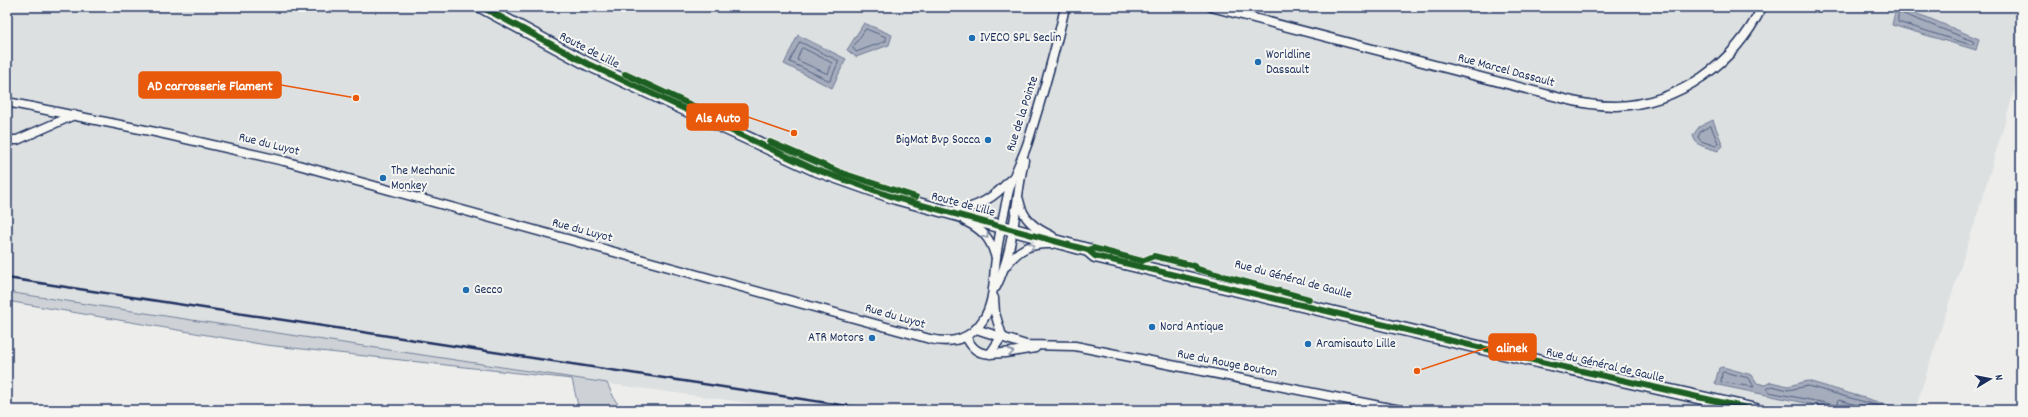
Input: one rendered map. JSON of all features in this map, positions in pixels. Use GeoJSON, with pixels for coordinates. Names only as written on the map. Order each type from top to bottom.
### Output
{"type":"FeatureCollection","features":[{"type":"Feature","properties":{"kind":"main road","name":"Route de Lille"},"geometry":{"type":"LineString","coordinates":[[482,7],[588,64],[792,160],[856,185],[940,211],[1007,228]]}},
{"type":"Feature","properties":{"kind":"main road","name":"Rue du Général de Gaulle"},"geometry":{"type":"LineString","coordinates":[[1007,228],[1088,250],[1093,248],[1248,289],[1263,295],[1530,360],[1756,410]]}},
{"type":"Feature","properties":{"kind":"street","name":"Rue de la Pointe"},"geometry":{"type":"LineString","coordinates":[[1007,228],[1012,177],[1026,148],[1053,59],[1065,7]]}},
{"type":"Feature","properties":{"kind":"street","name":"Rue Marcel Dassault"},"geometry":{"type":"LineString","coordinates":[[1211,7],[1562,98],[1587,104],[1614,106],[1642,102],[1669,94],[1704,76],[1726,57],[1738,44],[1762,7]]}},
{"type":"Feature","properties":{"kind":"street","name":"Rue du Luyot"},"geometry":{"type":"LineString","coordinates":[[7,102],[74,115],[284,161],[930,340],[951,342],[966,336],[976,329],[987,314],[993,292],[996,259],[1007,228]]}},
{"type":"Feature","properties":{"kind":"street"},"geometry":{"type":"LineString","coordinates":[[7,140],[17,140],[74,115]]}},
{"type":"Feature","properties":{"kind":"street"},"geometry":{"type":"LineString","coordinates":[[1004,269],[1007,228],[1018,188],[1026,148]]}},
{"type":"Feature","properties":{"kind":"street"},"geometry":{"type":"LineString","coordinates":[[940,211],[965,209],[977,206],[992,198],[1012,177]]}},
{"type":"Feature","properties":{"kind":"street"},"geometry":{"type":"LineString","coordinates":[[1018,188],[1020,206],[1026,220],[1037,228],[1069,245]]}},
{"type":"Feature","properties":{"kind":"street"},"geometry":{"type":"LineString","coordinates":[[940,211],[982,230],[989,240],[996,259]]}},
{"type":"Feature","properties":{"kind":"street"},"geometry":{"type":"LineString","coordinates":[[966,336],[978,351],[990,354],[1002,336],[995,313],[993,292],[1004,269],[1020,250],[1030,245],[1069,245]]}},
{"type":"Feature","properties":{"kind":"street","name":"Rue du Rouge Bouton"},"geometry":{"type":"LineString","coordinates":[[976,329],[1002,336],[1020,344],[1075,346],[1400,410]]}},
{"type":"Feature","properties":{"kind":"street","name":"Rue du Rouge Bouton"},"geometry":{"type":"LineString","coordinates":[[990,354],[1049,345]]}},
{"type":"Feature","properties":{"kind":"shaded area"},"geometry":{"type":"Polygon","coordinates":[[[7,7],[2021,7],[2021,68],[1979,209],[1915,410],[800,410],[572,379],[7,292],[7,7]]]}},
{"type":"Feature","properties":{"kind":"shaded area"},"geometry":{"type":"Polygon","coordinates":[[[7,292],[607,383],[615,400],[623,410],[579,410],[572,379],[266,345],[7,301],[7,292]]]}},
{"type":"Feature","properties":{"kind":"water"},"geometry":{"type":"Polygon","coordinates":[[[1896,7],[1926,17],[1979,39],[1976,50],[1892,25],[1896,7]]]}},
{"type":"Feature","properties":{"kind":"water"},"geometry":{"type":"Polygon","coordinates":[[[864,23],[892,35],[889,45],[856,57],[847,50],[864,23]]]}},
{"type":"Feature","properties":{"kind":"water"},"geometry":{"type":"Polygon","coordinates":[[[798,35],[846,59],[832,88],[784,64],[798,35]]]}},
{"type":"Feature","properties":{"kind":"water"},"geometry":{"type":"Polygon","coordinates":[[[1713,120],[1723,146],[1718,151],[1699,144],[1694,139],[1693,135],[1699,127],[1713,120]]]}},
{"type":"Feature","properties":{"kind":"water"},"geometry":{"type":"Polygon","coordinates":[[[1723,367],[1752,375],[1757,383],[1765,385],[1771,382],[1788,386],[1808,381],[1905,410],[1839,410],[1718,385],[1715,383],[1719,368],[1723,367]]]}},
{"type":"Feature","properties":{"kind":"railway"},"geometry":{"type":"LineString","coordinates":[[7,278],[874,410]]}},
{"type":"Feature","properties":{"kind":"cycle path"},"geometry":{"type":"LineString","coordinates":[[482,7],[588,64],[814,169],[896,198],[1088,250],[1095,256],[1537,361],[1756,410]]}},
{"type":"Feature","properties":{"kind":"cycle path"},"geometry":{"type":"LineString","coordinates":[[625,74],[734,125]]}},
{"type":"Feature","properties":{"kind":"cycle path"},"geometry":{"type":"LineString","coordinates":[[770,142],[842,173],[916,197]]}},
{"type":"Feature","properties":{"kind":"cycle path"},"geometry":{"type":"LineString","coordinates":[[1088,250],[1093,248],[1142,261],[1154,256],[1195,266],[1197,269],[1309,299]]}},
{"type":"Feature","properties":{"kind":"place","name":"IVECO SPL Seclin"},"geometry":{"type":"Point","coordinates":[972,38]}},
{"type":"Feature","properties":{"kind":"place","name":"Worldline Dassault"},"geometry":{"type":"Point","coordinates":[1258,62]}},
{"type":"Feature","properties":{"kind":"place","name":"AD carrosserie Flament"},"geometry":{"type":"Point","coordinates":[356,98]}},
{"type":"Feature","properties":{"kind":"place","name":"Als Auto"},"geometry":{"type":"Point","coordinates":[794,133]}},
{"type":"Feature","properties":{"kind":"place","name":"BigMat Bvp Socca"},"geometry":{"type":"Point","coordinates":[988,140]}},
{"type":"Feature","properties":{"kind":"place","name":"The Mechanic Monkey"},"geometry":{"type":"Point","coordinates":[383,178]}},
{"type":"Feature","properties":{"kind":"place","name":"Gecco"},"geometry":{"type":"Point","coordinates":[466,290]}},
{"type":"Feature","properties":{"kind":"place","name":"Nord Antique"},"geometry":{"type":"Point","coordinates":[1152,327]}},
{"type":"Feature","properties":{"kind":"place","name":"ATR Motors"},"geometry":{"type":"Point","coordinates":[872,338]}},
{"type":"Feature","properties":{"kind":"place","name":"Aramisauto Lille"},"geometry":{"type":"Point","coordinates":[1308,344]}},
{"type":"Feature","properties":{"kind":"place","name":"alinek"},"geometry":{"type":"Point","coordinates":[1417,371]}}]}
